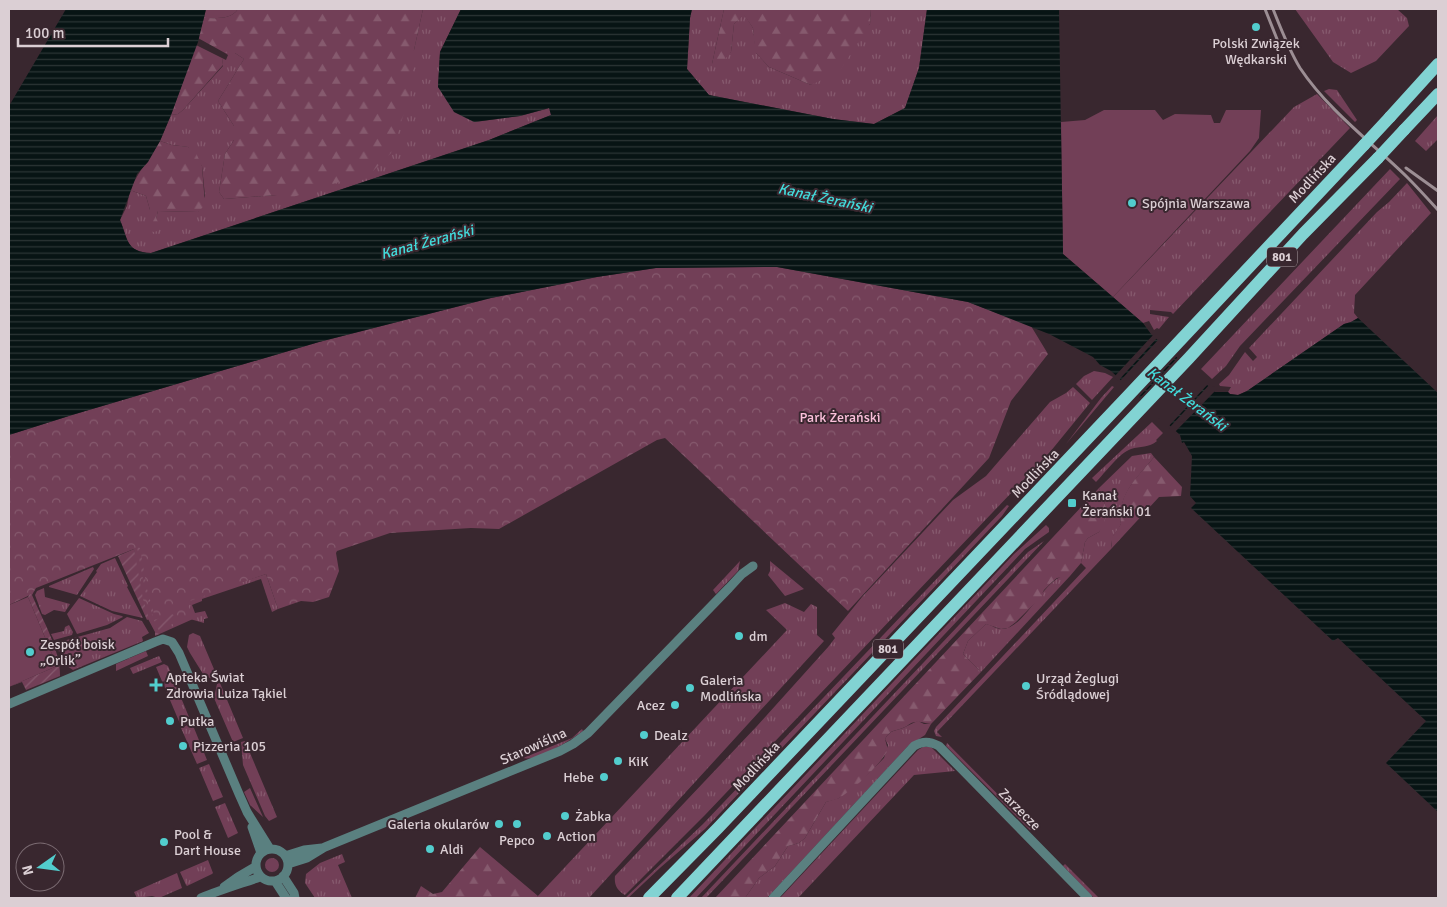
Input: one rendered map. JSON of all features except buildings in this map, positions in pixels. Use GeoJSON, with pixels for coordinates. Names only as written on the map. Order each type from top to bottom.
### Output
{"type":"FeatureCollection","features":[{"type":"Feature","properties":{"kind":"main road","name":"Modlińska"},"geometry":{"type":"LineString","coordinates":[[649,898],[718,828],[1126,398],[1438,64]]}},
{"type":"Feature","properties":{"kind":"main road","name":"801"},"geometry":{"type":"LineString","coordinates":[[677,898],[1189,358],[1303,234],[1438,94]]}},
{"type":"Feature","properties":{"kind":"street","name":"Starowiślna"},"geometry":{"type":"LineString","coordinates":[[286,860],[304,850],[325,847],[513,771],[573,744],[588,733],[722,594],[753,566]]}},
{"type":"Feature","properties":{"kind":"street"},"geometry":{"type":"LineString","coordinates":[[9,704],[155,642],[163,639],[169,640],[174,644],[179,653],[247,812],[261,853]]}},
{"type":"Feature","properties":{"kind":"street","name":"Zarzecze"},"geometry":{"type":"LineString","coordinates":[[773,898],[914,746],[931,741],[1088,898]]}},
{"type":"Feature","properties":{"kind":"street"},"geometry":{"type":"LineString","coordinates":[[247,812],[270,849]]}},
{"type":"Feature","properties":{"kind":"street"},"geometry":{"type":"LineString","coordinates":[[270,849],[281,852],[286,860],[286,873],[279,879],[265,880],[260,877],[255,867],[257,857],[270,849]]}},
{"type":"Feature","properties":{"kind":"street"},"geometry":{"type":"LineString","coordinates":[[220,890],[238,876],[255,867]]}},
{"type":"Feature","properties":{"kind":"street"},"geometry":{"type":"LineString","coordinates":[[201,898],[260,877]]}},
{"type":"Feature","properties":{"kind":"street"},"geometry":{"type":"LineString","coordinates":[[279,879],[286,898]]}},
{"type":"Feature","properties":{"kind":"street"},"geometry":{"type":"LineString","coordinates":[[279,879],[294,893],[295,898]]}},
{"type":"Feature","properties":{"kind":"green space"},"geometry":{"type":"Polygon","coordinates":[[[206,9],[238,9],[227,17],[204,18],[206,9]]]}},
{"type":"Feature","properties":{"kind":"green space"},"geometry":{"type":"Polygon","coordinates":[[[238,9],[423,9],[414,50],[410,95],[391,153],[373,171],[287,199],[277,195],[224,199],[219,192],[225,154],[234,140],[234,126],[218,101],[244,59],[235,53],[225,53],[198,38],[204,18],[227,17],[238,9]]]}},
{"type":"Feature","properties":{"kind":"green space"},"geometry":{"type":"Polygon","coordinates":[[[423,9],[461,9],[440,52],[438,87],[475,122],[520,116],[550,108],[551,115],[489,140],[151,253],[136,250],[132,247],[126,239],[120,220],[127,206],[130,190],[146,196],[150,210],[156,218],[158,211],[198,212],[205,196],[202,166],[188,147],[160,141],[171,115],[178,114],[183,110],[223,66],[222,58],[226,60],[228,55],[225,53],[235,53],[244,59],[218,101],[234,126],[234,140],[225,154],[219,192],[224,199],[277,195],[414,50],[423,9]]]}},
{"type":"Feature","properties":{"kind":"green space"},"geometry":{"type":"Polygon","coordinates":[[[692,9],[724,9],[712,64],[731,52],[734,24],[744,14],[753,28],[756,53],[769,67],[811,85],[870,24],[871,9],[927,9],[919,68],[905,108],[874,124],[833,119],[709,95],[687,69],[692,9]]]}},
{"type":"Feature","properties":{"kind":"green space"},"geometry":{"type":"Polygon","coordinates":[[[724,9],[871,9],[870,24],[839,72],[811,85],[769,67],[755,52],[753,28],[744,15],[734,24],[731,52],[721,64],[712,64],[724,9]]]}},
{"type":"Feature","properties":{"kind":"green space"},"geometry":{"type":"Polygon","coordinates":[[[1295,9],[1397,9],[1407,18],[1409,26],[1376,61],[1351,73],[1333,62],[1295,9]]]}},
{"type":"Feature","properties":{"kind":"green space"},"geometry":{"type":"Polygon","coordinates":[[[196,45],[222,58],[223,65],[183,110],[178,114],[171,115],[196,45]]]}},
{"type":"Feature","properties":{"kind":"green space"},"geometry":{"type":"Polygon","coordinates":[[[1329,89],[1337,90],[1357,120],[1355,122],[1324,91],[1329,89]]]}},
{"type":"Feature","properties":{"kind":"green space"},"geometry":{"type":"Polygon","coordinates":[[[1317,94],[1350,128],[1173,314],[1171,312],[1150,310],[1150,314],[1169,317],[1159,329],[1154,330],[1149,321],[1143,323],[1113,297],[1294,107],[1317,94]]]}},
{"type":"Feature","properties":{"kind":"green space","name":"Spójnia Warszawa"},"geometry":{"type":"Polygon","coordinates":[[[1104,110],[1155,110],[1163,120],[1175,114],[1211,115],[1214,123],[1220,123],[1226,110],[1261,110],[1259,138],[1250,151],[1113,297],[1063,254],[1061,122],[1085,120],[1104,110]]]}},
{"type":"Feature","properties":{"kind":"green space"},"geometry":{"type":"Polygon","coordinates":[[[1438,115],[1438,139],[1426,151],[1415,141],[1438,115]]]}},
{"type":"Feature","properties":{"kind":"green space"},"geometry":{"type":"Polygon","coordinates":[[[160,141],[188,147],[196,153],[202,166],[205,205],[198,212],[158,211],[156,218],[160,226],[158,231],[153,232],[148,229],[147,216],[150,210],[146,196],[130,190],[160,141]]]}},
{"type":"Feature","properties":{"kind":"green space"},"geometry":{"type":"Polygon","coordinates":[[[1390,169],[1400,179],[1240,346],[1226,366],[1212,379],[1201,369],[1390,169]]]}},
{"type":"Feature","properties":{"kind":"green space"},"geometry":{"type":"Polygon","coordinates":[[[1407,183],[1431,213],[1355,295],[1354,313],[1358,318],[1344,324],[1247,391],[1238,395],[1230,394],[1228,392],[1231,387],[1220,386],[1219,384],[1229,375],[1245,352],[1253,361],[1257,357],[1249,348],[1377,212],[1407,183]]]}},
{"type":"Feature","properties":{"kind":"green space","name":"Park Żerański"},"geometry":{"type":"Polygon","coordinates":[[[777,267],[968,302],[1031,326],[1048,354],[1011,401],[989,458],[848,611],[665,438],[657,440],[499,529],[471,528],[390,533],[337,551],[339,571],[329,597],[313,602],[301,601],[278,609],[266,574],[187,602],[193,619],[155,636],[136,586],[134,549],[36,588],[32,595],[9,605],[9,435],[319,342],[491,298],[597,277],[656,268],[777,267]]]}},
{"type":"Feature","properties":{"kind":"green space"},"geometry":{"type":"Polygon","coordinates":[[[1094,371],[1113,377],[1092,400],[1076,384],[1084,376],[1094,371]]]}},
{"type":"Feature","properties":{"kind":"green space"},"geometry":{"type":"Polygon","coordinates":[[[1112,386],[1114,387],[1066,444],[1101,398],[1112,386]]]}},
{"type":"Feature","properties":{"kind":"green space"},"geometry":{"type":"Polygon","coordinates":[[[1073,387],[1090,403],[1050,452],[705,815],[625,895],[620,891],[615,882],[615,876],[757,726],[829,646],[835,638],[832,634],[862,597],[953,500],[986,476],[1050,402],[1073,387]]]}},
{"type":"Feature","properties":{"kind":"green space"},"geometry":{"type":"Polygon","coordinates":[[[1152,422],[1163,433],[1157,441],[1151,445],[1126,451],[1096,482],[1092,478],[1152,422]]]}},
{"type":"Feature","properties":{"kind":"green space"},"geometry":{"type":"Polygon","coordinates":[[[1151,453],[1154,457],[1135,480],[1125,496],[1122,504],[1121,524],[1112,538],[1112,548],[937,732],[942,737],[936,736],[934,731],[936,727],[1086,568],[1081,563],[1085,542],[1088,538],[1099,532],[1106,515],[1106,507],[1099,488],[1132,456],[1151,453]]]}},
{"type":"Feature","properties":{"kind":"green space"},"geometry":{"type":"Polygon","coordinates":[[[1154,457],[1182,487],[1181,496],[1159,497],[1112,548],[1111,539],[1121,524],[1122,504],[1125,495],[1129,487],[1154,457]]]}},
{"type":"Feature","properties":{"kind":"green space"},"geometry":{"type":"Polygon","coordinates":[[[1099,488],[1106,507],[1104,525],[1099,532],[1088,538],[1085,542],[1081,563],[1070,576],[1057,578],[1052,582],[1044,590],[1040,598],[1008,628],[1001,629],[986,624],[968,641],[963,654],[981,672],[931,724],[914,722],[889,733],[885,739],[888,750],[879,763],[847,793],[837,799],[826,802],[805,838],[799,843],[788,846],[775,866],[759,878],[745,898],[715,898],[1099,488]]]}},
{"type":"Feature","properties":{"kind":"green space"},"geometry":{"type":"Polygon","coordinates":[[[1007,505],[1009,506],[1002,516],[705,829],[628,898],[625,898],[703,824],[1007,505]]]}},
{"type":"Feature","properties":{"kind":"green space"},"geometry":{"type":"Polygon","coordinates":[[[1046,525],[1049,528],[1049,532],[1025,549],[696,898],[689,898],[1014,554],[1046,525]]]}},
{"type":"Feature","properties":{"kind":"green space"},"geometry":{"type":"Polygon","coordinates":[[[1044,541],[706,898],[701,898],[1028,552],[1044,541]]]}},
{"type":"Feature","properties":{"kind":"green space"},"geometry":{"type":"Polygon","coordinates":[[[137,547],[140,548],[147,589],[155,617],[153,617],[145,590],[137,547]]]}},
{"type":"Feature","properties":{"kind":"green space"},"geometry":{"type":"Polygon","coordinates":[[[134,549],[143,599],[149,619],[147,620],[118,556],[134,549]]]}},
{"type":"Feature","properties":{"kind":"green space"},"geometry":{"type":"Polygon","coordinates":[[[115,558],[143,618],[112,611],[80,596],[101,564],[115,558]]]}},
{"type":"Feature","properties":{"kind":"green space"},"geometry":{"type":"Polygon","coordinates":[[[740,561],[738,571],[716,594],[713,590],[740,561]]]}},
{"type":"Feature","properties":{"kind":"green space"},"geometry":{"type":"Polygon","coordinates":[[[770,561],[804,589],[785,596],[768,575],[770,561]]]}},
{"type":"Feature","properties":{"kind":"green space"},"geometry":{"type":"Polygon","coordinates":[[[93,567],[94,569],[77,595],[49,587],[49,586],[93,567]]]}},
{"type":"Feature","properties":{"kind":"green space"},"geometry":{"type":"Polygon","coordinates":[[[266,574],[278,609],[272,612],[261,579],[202,599],[202,601],[192,605],[195,613],[205,611],[208,618],[204,619],[204,623],[190,619],[186,600],[266,574]]]}},
{"type":"Feature","properties":{"kind":"green space"},"geometry":{"type":"Polygon","coordinates":[[[1063,576],[1070,576],[981,672],[963,654],[968,641],[986,624],[999,629],[1009,627],[1025,615],[1047,587],[1063,576]]]}},
{"type":"Feature","properties":{"kind":"green space"},"geometry":{"type":"Polygon","coordinates":[[[44,588],[45,597],[70,604],[65,612],[54,610],[45,615],[42,614],[35,595],[37,591],[44,588]]]}},
{"type":"Feature","properties":{"kind":"green space"},"geometry":{"type":"Polygon","coordinates":[[[30,594],[46,625],[54,646],[60,676],[26,690],[22,682],[11,686],[57,666],[28,597],[30,594]]]}},
{"type":"Feature","properties":{"kind":"green space","name":"Zespół boisk „Orlik”"},"geometry":{"type":"Polygon","coordinates":[[[28,597],[57,666],[9,687],[9,605],[28,597]]]}},
{"type":"Feature","properties":{"kind":"green space"},"geometry":{"type":"Polygon","coordinates":[[[79,598],[123,617],[107,625],[77,634],[67,614],[79,598]]]}},
{"type":"Feature","properties":{"kind":"green space"},"geometry":{"type":"Polygon","coordinates":[[[785,603],[804,612],[811,604],[817,607],[817,635],[824,641],[589,898],[536,898],[787,630],[766,610],[785,603]]]}},
{"type":"Feature","properties":{"kind":"green space"},"geometry":{"type":"Polygon","coordinates":[[[172,614],[175,616],[176,622],[159,631],[154,620],[172,614]]]}},
{"type":"Feature","properties":{"kind":"green space"},"geometry":{"type":"Polygon","coordinates":[[[127,617],[142,621],[149,633],[142,637],[143,641],[73,670],[64,664],[62,657],[64,656],[62,652],[58,651],[56,643],[110,628],[127,617]]]}},
{"type":"Feature","properties":{"kind":"green space"},"geometry":{"type":"Polygon","coordinates":[[[69,625],[73,632],[72,635],[54,640],[51,634],[64,631],[65,627],[69,625]]]}},
{"type":"Feature","properties":{"kind":"green space"},"geometry":{"type":"Polygon","coordinates":[[[193,633],[200,636],[219,681],[217,682],[203,674],[190,653],[187,647],[189,635],[193,633]]]}},
{"type":"Feature","properties":{"kind":"green space"},"geometry":{"type":"Polygon","coordinates":[[[146,651],[148,656],[116,671],[116,664],[146,651]]]}},
{"type":"Feature","properties":{"kind":"green space"},"geometry":{"type":"Polygon","coordinates":[[[159,656],[162,662],[133,674],[130,668],[159,656]]]}},
{"type":"Feature","properties":{"kind":"green space"},"geometry":{"type":"Polygon","coordinates":[[[164,664],[168,666],[191,722],[181,726],[156,667],[164,664]]]}},
{"type":"Feature","properties":{"kind":"green space"},"geometry":{"type":"Polygon","coordinates":[[[220,683],[243,738],[233,742],[214,698],[217,684],[220,683]]]}},
{"type":"Feature","properties":{"kind":"green space"},"geometry":{"type":"Polygon","coordinates":[[[918,721],[924,724],[931,724],[925,735],[908,746],[767,898],[745,898],[759,878],[775,866],[788,846],[799,843],[805,838],[826,802],[839,798],[884,758],[888,745],[885,739],[889,734],[918,721]]]}},
{"type":"Feature","properties":{"kind":"green space"},"geometry":{"type":"Polygon","coordinates":[[[192,723],[207,760],[197,764],[181,728],[192,723]]]}},
{"type":"Feature","properties":{"kind":"green space"},"geometry":{"type":"Polygon","coordinates":[[[582,729],[583,731],[571,740],[545,754],[537,757],[523,758],[572,738],[582,729]]]}},
{"type":"Feature","properties":{"kind":"green space"},"geometry":{"type":"Polygon","coordinates":[[[245,741],[277,817],[269,821],[265,816],[243,765],[241,742],[245,741]]]}},
{"type":"Feature","properties":{"kind":"green space"},"geometry":{"type":"Polygon","coordinates":[[[947,743],[1032,829],[1030,830],[946,746],[947,743]]]}},
{"type":"Feature","properties":{"kind":"green space"},"geometry":{"type":"Polygon","coordinates":[[[923,747],[931,747],[955,771],[914,775],[798,898],[780,898],[918,750],[923,747]]]}},
{"type":"Feature","properties":{"kind":"green space"},"geometry":{"type":"Polygon","coordinates":[[[209,764],[223,797],[213,801],[199,768],[209,764]]]}},
{"type":"Feature","properties":{"kind":"green space"},"geometry":{"type":"Polygon","coordinates":[[[250,788],[263,817],[250,805],[244,792],[250,788]]]}},
{"type":"Feature","properties":{"kind":"green space"},"geometry":{"type":"Polygon","coordinates":[[[225,803],[238,833],[228,838],[215,807],[225,803]]]}},
{"type":"Feature","properties":{"kind":"green space"},"geometry":{"type":"Polygon","coordinates":[[[480,847],[538,896],[536,898],[415,898],[421,886],[433,894],[442,892],[480,847]]]}},
{"type":"Feature","properties":{"kind":"green space"},"geometry":{"type":"Polygon","coordinates":[[[342,854],[345,862],[338,865],[352,898],[315,898],[305,883],[306,874],[320,863],[342,854]]]}},
{"type":"Feature","properties":{"kind":"green space"},"geometry":{"type":"Polygon","coordinates":[[[269,858],[275,858],[279,865],[275,872],[269,872],[265,868],[265,862],[269,858]]]}},
{"type":"Feature","properties":{"kind":"green space"},"geometry":{"type":"Polygon","coordinates":[[[208,860],[213,873],[187,886],[180,872],[208,860]]]}},
{"type":"Feature","properties":{"kind":"green space"},"geometry":{"type":"Polygon","coordinates":[[[1065,864],[1099,898],[1094,898],[1063,866],[1065,864]]]}},
{"type":"Feature","properties":{"kind":"green space"},"geometry":{"type":"Polygon","coordinates":[[[177,873],[182,888],[159,898],[152,896],[137,898],[134,892],[177,873]]]}},
{"type":"Feature","properties":{"kind":"water","name":"Kanał Żerański"},"geometry":{"type":"Polygon","coordinates":[[[66,9],[206,9],[198,42],[171,115],[160,141],[148,162],[137,174],[120,220],[132,247],[151,253],[489,140],[551,115],[549,108],[520,116],[474,122],[454,112],[438,87],[440,52],[461,9],[692,9],[687,69],[709,95],[833,119],[874,124],[905,108],[919,68],[927,9],[1059,9],[1063,254],[1143,323],[1151,334],[1215,392],[1228,392],[1238,395],[1247,391],[1344,324],[1358,318],[1438,393],[1438,812],[1386,763],[1426,721],[1338,638],[1333,641],[1191,508],[1196,503],[1190,496],[1192,456],[1184,442],[1182,443],[1180,435],[1111,371],[1100,365],[1093,357],[1049,334],[968,302],[777,267],[656,268],[597,277],[491,298],[319,342],[9,435],[9,106],[66,9]]]}},
{"type":"Feature","properties":{"kind":"pier"},"geometry":{"type":"Polygon","coordinates":[[[1154,334],[1158,337],[1118,381],[1114,377],[1154,334]]]}},
{"type":"Feature","properties":{"kind":"pier"},"geometry":{"type":"Polygon","coordinates":[[[1159,339],[1178,355],[1137,399],[1119,382],[1159,339]]]}},
{"type":"Feature","properties":{"kind":"pier"},"geometry":{"type":"Polygon","coordinates":[[[1179,356],[1209,383],[1168,427],[1138,400],[1179,356]]]}},
{"type":"Feature","properties":{"kind":"pier"},"geometry":{"type":"Polygon","coordinates":[[[1210,384],[1217,389],[1174,433],[1169,428],[1210,384]]]}},
{"type":"Feature","properties":{"kind":"railway"},"geometry":{"type":"LineString","coordinates":[[1265,9],[1277,39]]}},
{"type":"Feature","properties":{"kind":"railway"},"geometry":{"type":"LineString","coordinates":[[1273,9],[1292,54],[1300,68],[1323,98],[1407,177],[1438,210]]}},
{"type":"Feature","properties":{"kind":"railway"},"geometry":{"type":"LineString","coordinates":[[1406,168],[1438,191]]}},
{"type":"Feature","properties":{"kind":"place","name":"Polski Związek Wędkarski"},"geometry":{"type":"Point","coordinates":[1256,27]}},
{"type":"Feature","properties":{"kind":"place","name":"Spójnia Warszawa"},"geometry":{"type":"Point","coordinates":[1132,203]}},
{"type":"Feature","properties":{"kind":"place","name":"Kanał Żerański 01"},"geometry":{"type":"Point","coordinates":[1072,503]}},
{"type":"Feature","properties":{"kind":"place","name":"dm"},"geometry":{"type":"Point","coordinates":[739,636]}},
{"type":"Feature","properties":{"kind":"place","name":"Zespół boisk „Orlik”"},"geometry":{"type":"Point","coordinates":[30,652]}},
{"type":"Feature","properties":{"kind":"place","name":"Apteka Świat Zdrowia Luiza Tąkiel"},"geometry":{"type":"Point","coordinates":[156,685]}},
{"type":"Feature","properties":{"kind":"place","name":"Urząd Żeglugi Śródlądowej"},"geometry":{"type":"Point","coordinates":[1026,686]}},
{"type":"Feature","properties":{"kind":"place","name":"Galeria Modlińska"},"geometry":{"type":"Point","coordinates":[690,688]}},
{"type":"Feature","properties":{"kind":"place","name":"Acez"},"geometry":{"type":"Point","coordinates":[675,705]}},
{"type":"Feature","properties":{"kind":"place","name":"Putka"},"geometry":{"type":"Point","coordinates":[170,721]}},
{"type":"Feature","properties":{"kind":"place","name":"Dealz"},"geometry":{"type":"Point","coordinates":[644,735]}},
{"type":"Feature","properties":{"kind":"place","name":"Pizzeria 105"},"geometry":{"type":"Point","coordinates":[183,746]}},
{"type":"Feature","properties":{"kind":"place","name":"KiK"},"geometry":{"type":"Point","coordinates":[618,761]}},
{"type":"Feature","properties":{"kind":"place","name":"Hebe"},"geometry":{"type":"Point","coordinates":[604,777]}},
{"type":"Feature","properties":{"kind":"place","name":"Żabka"},"geometry":{"type":"Point","coordinates":[565,816]}},
{"type":"Feature","properties":{"kind":"place","name":"Galeria okularów"},"geometry":{"type":"Point","coordinates":[499,824]}},
{"type":"Feature","properties":{"kind":"place","name":"Pepco"},"geometry":{"type":"Point","coordinates":[517,824]}},
{"type":"Feature","properties":{"kind":"place","name":"Action"},"geometry":{"type":"Point","coordinates":[547,836]}},
{"type":"Feature","properties":{"kind":"place","name":"Pool & Dart House"},"geometry":{"type":"Point","coordinates":[164,842]}},
{"type":"Feature","properties":{"kind":"place","name":"Aldi"},"geometry":{"type":"Point","coordinates":[430,849]}}]}
